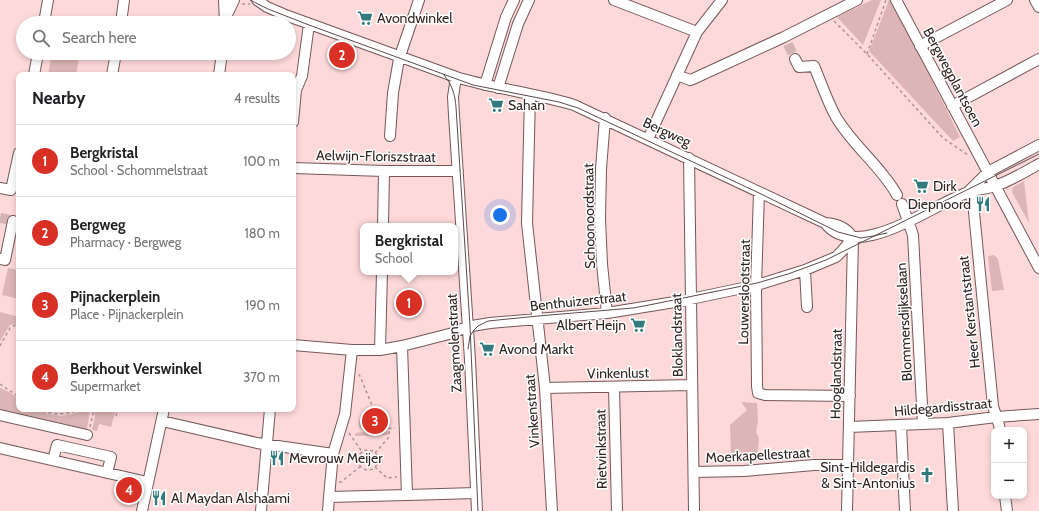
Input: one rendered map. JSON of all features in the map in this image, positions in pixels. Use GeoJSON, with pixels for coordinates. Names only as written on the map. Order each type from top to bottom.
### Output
{"type":"FeatureCollection","features":[{"type":"Feature","properties":{"kind":"street"},"geometry":{"type":"LineString","coordinates":[[45,16],[48,0]]}},
{"type":"Feature","properties":{"kind":"street"},"geometry":{"type":"LineString","coordinates":[[122,16],[124,0]]}},
{"type":"Feature","properties":{"kind":"street"},"geometry":{"type":"LineString","coordinates":[[224,0],[225,16]]}},
{"type":"Feature","properties":{"kind":"street"},"geometry":{"type":"LineString","coordinates":[[227,16],[234,0]]}},
{"type":"Feature","properties":{"kind":"street","name":"Bergweg"},"geometry":{"type":"LineString","coordinates":[[247,0],[289,16]]}},
{"type":"Feature","properties":{"kind":"street","name":"Bergweg"},"geometry":{"type":"LineString","coordinates":[[257,0],[267,7]]}},
{"type":"Feature","properties":{"kind":"street"},"geometry":{"type":"LineString","coordinates":[[390,136],[393,93],[399,57],[419,0]]}},
{"type":"Feature","properties":{"kind":"street"},"geometry":{"type":"LineString","coordinates":[[484,85],[506,17],[514,0]]}},
{"type":"Feature","properties":{"kind":"street"},"geometry":{"type":"LineString","coordinates":[[498,88],[518,24],[530,0]]}},
{"type":"Feature","properties":{"kind":"street"},"geometry":{"type":"LineString","coordinates":[[648,139],[697,32],[722,0]]}},
{"type":"Feature","properties":{"kind":"street"},"geometry":{"type":"LineString","coordinates":[[678,75],[690,80],[693,79],[786,40],[827,15],[857,0]]}},
{"type":"Feature","properties":{"kind":"street","name":"Bergwegplantsoen"},"geometry":{"type":"LineString","coordinates":[[896,0],[1039,268]]}},
{"type":"Feature","properties":{"kind":"street"},"geometry":{"type":"LineString","coordinates":[[920,46],[1007,0]]}},
{"type":"Feature","properties":{"kind":"street"},"geometry":{"type":"LineString","coordinates":[[1035,0],[1039,7]]}},
{"type":"Feature","properties":{"kind":"street"},"geometry":{"type":"LineString","coordinates":[[617,1],[697,32]]}},
{"type":"Feature","properties":{"kind":"street","name":"Bergweg"},"geometry":{"type":"LineString","coordinates":[[296,19],[456,77],[484,85],[552,98],[574,105],[605,118],[825,223],[837,234],[853,238],[889,230],[969,191],[995,186],[1039,164]]}},
{"type":"Feature","properties":{"kind":"street"},"geometry":{"type":"LineString","coordinates":[[296,90],[302,76],[309,24]]}},
{"type":"Feature","properties":{"kind":"street","name":"Blommersdijkselaan"},"geometry":{"type":"LineString","coordinates":[[795,59],[800,68],[814,66],[836,116],[860,150],[889,181],[900,200],[913,235],[923,424]]}},
{"type":"Feature","properties":{"kind":"street"},"geometry":{"type":"LineString","coordinates":[[35,72],[37,60]]}},
{"type":"Feature","properties":{"kind":"street"},"geometry":{"type":"LineString","coordinates":[[113,72],[115,60]]}},
{"type":"Feature","properties":{"kind":"street"},"geometry":{"type":"LineString","coordinates":[[219,72],[221,60]]}},
{"type":"Feature","properties":{"kind":"street"},"geometry":{"type":"LineString","coordinates":[[952,106],[1039,60]]}},
{"type":"Feature","properties":{"kind":"street","name":"Zaagmolenstraat"},"geometry":{"type":"LineString","coordinates":[[456,77],[453,97],[468,327],[477,511]]}},
{"type":"Feature","properties":{"kind":"street","name":"Vinkenstraat"},"geometry":{"type":"LineString","coordinates":[[530,94],[527,223],[545,388],[552,511]]}},
{"type":"Feature","properties":{"kind":"street","name":"Schoonoordstraat"},"geometry":{"type":"LineString","coordinates":[[605,118],[601,170],[600,219],[602,264],[607,313]]}},
{"type":"Feature","properties":{"kind":"street","name":"Bergweg"},"geometry":{"type":"LineString","coordinates":[[969,191],[988,172],[1039,145]]}},
{"type":"Feature","properties":{"kind":"street","name":"Bloklandstraat"},"geometry":{"type":"LineString","coordinates":[[689,158],[694,511]]}},
{"type":"Feature","properties":{"kind":"street"},"geometry":{"type":"LineString","coordinates":[[0,188],[11,190],[16,167]]}},
{"type":"Feature","properties":{"kind":"street","name":"Aelwijn-Floriszstraat"},"geometry":{"type":"LineString","coordinates":[[296,168],[384,171],[458,171]]}},
{"type":"Feature","properties":{"kind":"street"},"geometry":{"type":"LineString","coordinates":[[383,223],[384,171]]}},
{"type":"Feature","properties":{"kind":"street","name":"Heer Kerstantstraat"},"geometry":{"type":"LineString","coordinates":[[969,191],[973,202],[993,406],[999,427]]}},
{"type":"Feature","properties":{"kind":"street","name":"Louwerslootstraat"},"geometry":{"type":"LineString","coordinates":[[759,192],[757,285],[758,393],[766,395],[850,396]]}},
{"type":"Feature","properties":{"kind":"street"},"geometry":{"type":"LineString","coordinates":[[1,259],[5,260],[7,241],[15,221]]}},
{"type":"Feature","properties":{"kind":"street","name":"Benthuizerstraat"},"geometry":{"type":"LineString","coordinates":[[296,345],[352,350],[380,350],[453,333],[468,327],[490,323],[607,313],[691,299],[757,285],[805,270],[836,257],[853,238]]}},
{"type":"Feature","properties":{"kind":"street","name":"Hooglandstraat"},"geometry":{"type":"LineString","coordinates":[[847,511],[853,238]]}},
{"type":"Feature","properties":{"kind":"street"},"geometry":{"type":"LineString","coordinates":[[805,270],[807,306]]}},
{"type":"Feature","properties":{"kind":"street"},"geometry":{"type":"LineString","coordinates":[[380,350],[382,275]]}},
{"type":"Feature","properties":{"kind":"street"},"geometry":{"type":"LineString","coordinates":[[402,346],[406,495]]}},
{"type":"Feature","properties":{"kind":"street"},"geometry":{"type":"LineString","coordinates":[[328,511],[333,454],[345,414],[352,350]]}},
{"type":"Feature","properties":{"kind":"street","name":"Vinkenlust"},"geometry":{"type":"LineString","coordinates":[[545,388],[692,385]]}},
{"type":"Feature","properties":{"kind":"street","name":"Rietvinkstraat"},"geometry":{"type":"LineString","coordinates":[[614,387],[617,511]]}},
{"type":"Feature","properties":{"kind":"street"},"geometry":{"type":"LineString","coordinates":[[142,511],[147,482],[163,412]]}},
{"type":"Feature","properties":{"kind":"street"},"geometry":{"type":"LineString","coordinates":[[261,511],[270,412]]}},
{"type":"Feature","properties":{"kind":"street","name":"Hildegardisstraat"},"geometry":{"type":"LineString","coordinates":[[849,427],[948,423],[996,417],[1039,414]]}},
{"type":"Feature","properties":{"kind":"street"},"geometry":{"type":"LineString","coordinates":[[0,415],[88,433],[84,451]]}},
{"type":"Feature","properties":{"kind":"street"},"geometry":{"type":"LineString","coordinates":[[162,420],[268,445],[333,454]]}},
{"type":"Feature","properties":{"kind":"street"},"geometry":{"type":"LineString","coordinates":[[948,423],[953,511]]}},
{"type":"Feature","properties":{"kind":"street"},"geometry":{"type":"LineString","coordinates":[[901,425],[905,511]]}},
{"type":"Feature","properties":{"kind":"street"},"geometry":{"type":"LineString","coordinates":[[53,460],[57,445],[110,457],[107,473]]}},
{"type":"Feature","properties":{"kind":"street"},"geometry":{"type":"LineString","coordinates":[[0,448],[147,482]]}},
{"type":"Feature","properties":{"kind":"street","name":"Moerkapellestraat"},"geometry":{"type":"LineString","coordinates":[[694,472],[744,471],[814,465],[848,465]]}},
{"type":"Feature","properties":{"kind":"street"},"geometry":{"type":"LineString","coordinates":[[329,497],[476,493]]}},
{"type":"Feature","properties":{"kind":"street"},"geometry":{"type":"LineString","coordinates":[[1005,499],[1006,511]]}},
{"type":"Feature","properties":{"kind":"path"},"geometry":{"type":"LineString","coordinates":[[866,54],[886,0]]}},
{"type":"Feature","properties":{"kind":"path"},"geometry":{"type":"LineString","coordinates":[[827,15],[866,54],[943,138],[973,159]]}},
{"type":"Feature","properties":{"kind":"path"},"geometry":{"type":"LineString","coordinates":[[0,346],[10,328],[16,325]]}},
{"type":"Feature","properties":{"kind":"path"},"geometry":{"type":"LineString","coordinates":[[360,369],[359,374],[382,429],[399,428]]}},
{"type":"Feature","properties":{"kind":"path"},"geometry":{"type":"LineString","coordinates":[[0,384],[16,395]]}},
{"type":"Feature","properties":{"kind":"path"},"geometry":{"type":"LineString","coordinates":[[45,412],[60,414],[73,412]]}},
{"type":"Feature","properties":{"kind":"path"},"geometry":{"type":"LineString","coordinates":[[88,433],[94,414],[93,412]]}},
{"type":"Feature","properties":{"kind":"path"},"geometry":{"type":"LineString","coordinates":[[116,416],[117,412]]}},
{"type":"Feature","properties":{"kind":"path"},"geometry":{"type":"LineString","coordinates":[[375,453],[389,438],[389,429]]}},
{"type":"Feature","properties":{"kind":"path"},"geometry":{"type":"LineString","coordinates":[[348,432],[363,452]]}},
{"type":"Feature","properties":{"kind":"path"},"geometry":{"type":"LineString","coordinates":[[363,452],[367,451],[375,453]]}},
{"type":"Feature","properties":{"kind":"path"},"geometry":{"type":"LineString","coordinates":[[363,452],[359,460],[361,466],[368,470],[375,467],[378,461],[375,453]]}},
{"type":"Feature","properties":{"kind":"path"},"geometry":{"type":"LineString","coordinates":[[331,482],[341,482],[361,466]]}},
{"type":"Feature","properties":{"kind":"path"},"geometry":{"type":"LineString","coordinates":[[375,467],[387,478],[400,477]]}},
{"type":"Feature","properties":{"kind":"shaded area"},"geometry":{"type":"Polygon","coordinates":[[[872,0],[881,0],[863,45],[837,17],[872,0]]]}},
{"type":"Feature","properties":{"kind":"shaded area"},"geometry":{"type":"Polygon","coordinates":[[[889,0],[892,0],[960,137],[953,141],[869,51],[889,0]]]}},
{"type":"Feature","properties":{"kind":"shaded area"},"geometry":{"type":"Polygon","coordinates":[[[51,60],[79,60],[77,72],[49,72],[51,60]]]}},
{"type":"Feature","properties":{"kind":"shaded area"},"geometry":{"type":"Polygon","coordinates":[[[1024,181],[1029,223],[1012,192],[1013,187],[1024,181]]]}},
{"type":"Feature","properties":{"kind":"shaded area"},"geometry":{"type":"Polygon","coordinates":[[[994,255],[998,259],[1004,290],[992,291],[988,256],[994,255]]]}},
{"type":"Feature","properties":{"kind":"shaded area"},"geometry":{"type":"Polygon","coordinates":[[[8,268],[16,270],[16,298],[2,295],[8,268]]]}},
{"type":"Feature","properties":{"kind":"shaded area"},"geometry":{"type":"Polygon","coordinates":[[[0,312],[16,316],[16,324],[10,325],[0,341],[0,312]]]}},
{"type":"Feature","properties":{"kind":"shaded area"},"geometry":{"type":"Polygon","coordinates":[[[0,388],[16,397],[16,412],[42,412],[61,416],[79,412],[90,412],[87,429],[0,409],[0,388]]]}},
{"type":"Feature","properties":{"kind":"shaded area"},"geometry":{"type":"Polygon","coordinates":[[[741,402],[757,403],[758,421],[756,432],[759,438],[757,459],[731,458],[730,425],[747,410],[741,402]]]}},
{"type":"Feature","properties":{"kind":"shaded area"},"geometry":{"type":"Polygon","coordinates":[[[94,412],[115,412],[111,427],[99,424],[97,431],[92,430],[95,417],[94,412]]]}},
{"type":"Feature","properties":{"kind":"shaded area"},"geometry":{"type":"Polygon","coordinates":[[[367,415],[373,418],[375,423],[373,429],[369,432],[387,431],[388,435],[355,436],[356,433],[365,432],[360,428],[359,422],[367,415]]]}},
{"type":"Feature","properties":{"kind":"tunnel"},"geometry":{"type":"LineString","coordinates":[[788,44],[795,59]]}},
{"type":"Feature","properties":{"kind":"tunnel"},"geometry":{"type":"LineString","coordinates":[[0,218],[10,220]]}},
{"type":"Feature","properties":{"kind":"tram line"},"geometry":{"type":"LineString","coordinates":[[250,0],[286,16]]}},
{"type":"Feature","properties":{"kind":"tram line"},"geometry":{"type":"LineString","coordinates":[[296,20],[473,85],[559,102],[578,108],[838,232],[861,238],[887,233]]}},
{"type":"Feature","properties":{"kind":"tram line"},"geometry":{"type":"LineString","coordinates":[[444,75],[453,90],[456,107],[470,326],[478,511]]}},
{"type":"Feature","properties":{"kind":"tram line"},"geometry":{"type":"LineString","coordinates":[[468,349],[470,336],[474,330],[478,326],[488,321],[633,308],[757,283],[788,274],[826,260],[1039,154]]}},
{"type":"Feature","properties":{"kind":"place","name":"Avondwinkel"},"geometry":{"type":"Point","coordinates":[365,18]}},
{"type":"Feature","properties":{"kind":"place","name":"Bergweg"},"geometry":{"type":"Point","coordinates":[342,55]}},
{"type":"Feature","properties":{"kind":"place","name":"Sahan"},"geometry":{"type":"Point","coordinates":[496,105]}},
{"type":"Feature","properties":{"kind":"place","name":"Dirk"},"geometry":{"type":"Point","coordinates":[921,186]}},
{"type":"Feature","properties":{"kind":"place","name":"Diepnoord"},"geometry":{"type":"Point","coordinates":[983,204]}},
{"type":"Feature","properties":{"kind":"place","name":"Bergkristal"},"geometry":{"type":"Point","coordinates":[409,303]}},
{"type":"Feature","properties":{"kind":"place","name":"Albert Heijn"},"geometry":{"type":"Point","coordinates":[638,325]}},
{"type":"Feature","properties":{"kind":"place","name":"Avond Markt"},"geometry":{"type":"Point","coordinates":[487,349]}},
{"type":"Feature","properties":{"kind":"place","name":"Pijnackerplein"},"geometry":{"type":"Point","coordinates":[375,421]}},
{"type":"Feature","properties":{"kind":"place","name":"Mevrouw Meijer"},"geometry":{"type":"Point","coordinates":[277,458]}},
{"type":"Feature","properties":{"kind":"place","name":"Sint-Hildegardis & Sint-Antonius"},"geometry":{"type":"Point","coordinates":[927,475]}},
{"type":"Feature","properties":{"kind":"place","name":"Berkhout Verswinkel"},"geometry":{"type":"Point","coordinates":[129,490]}},
{"type":"Feature","properties":{"kind":"place","name":"Al Maydan Alshaami"},"geometry":{"type":"Point","coordinates":[159,498]}}]}
